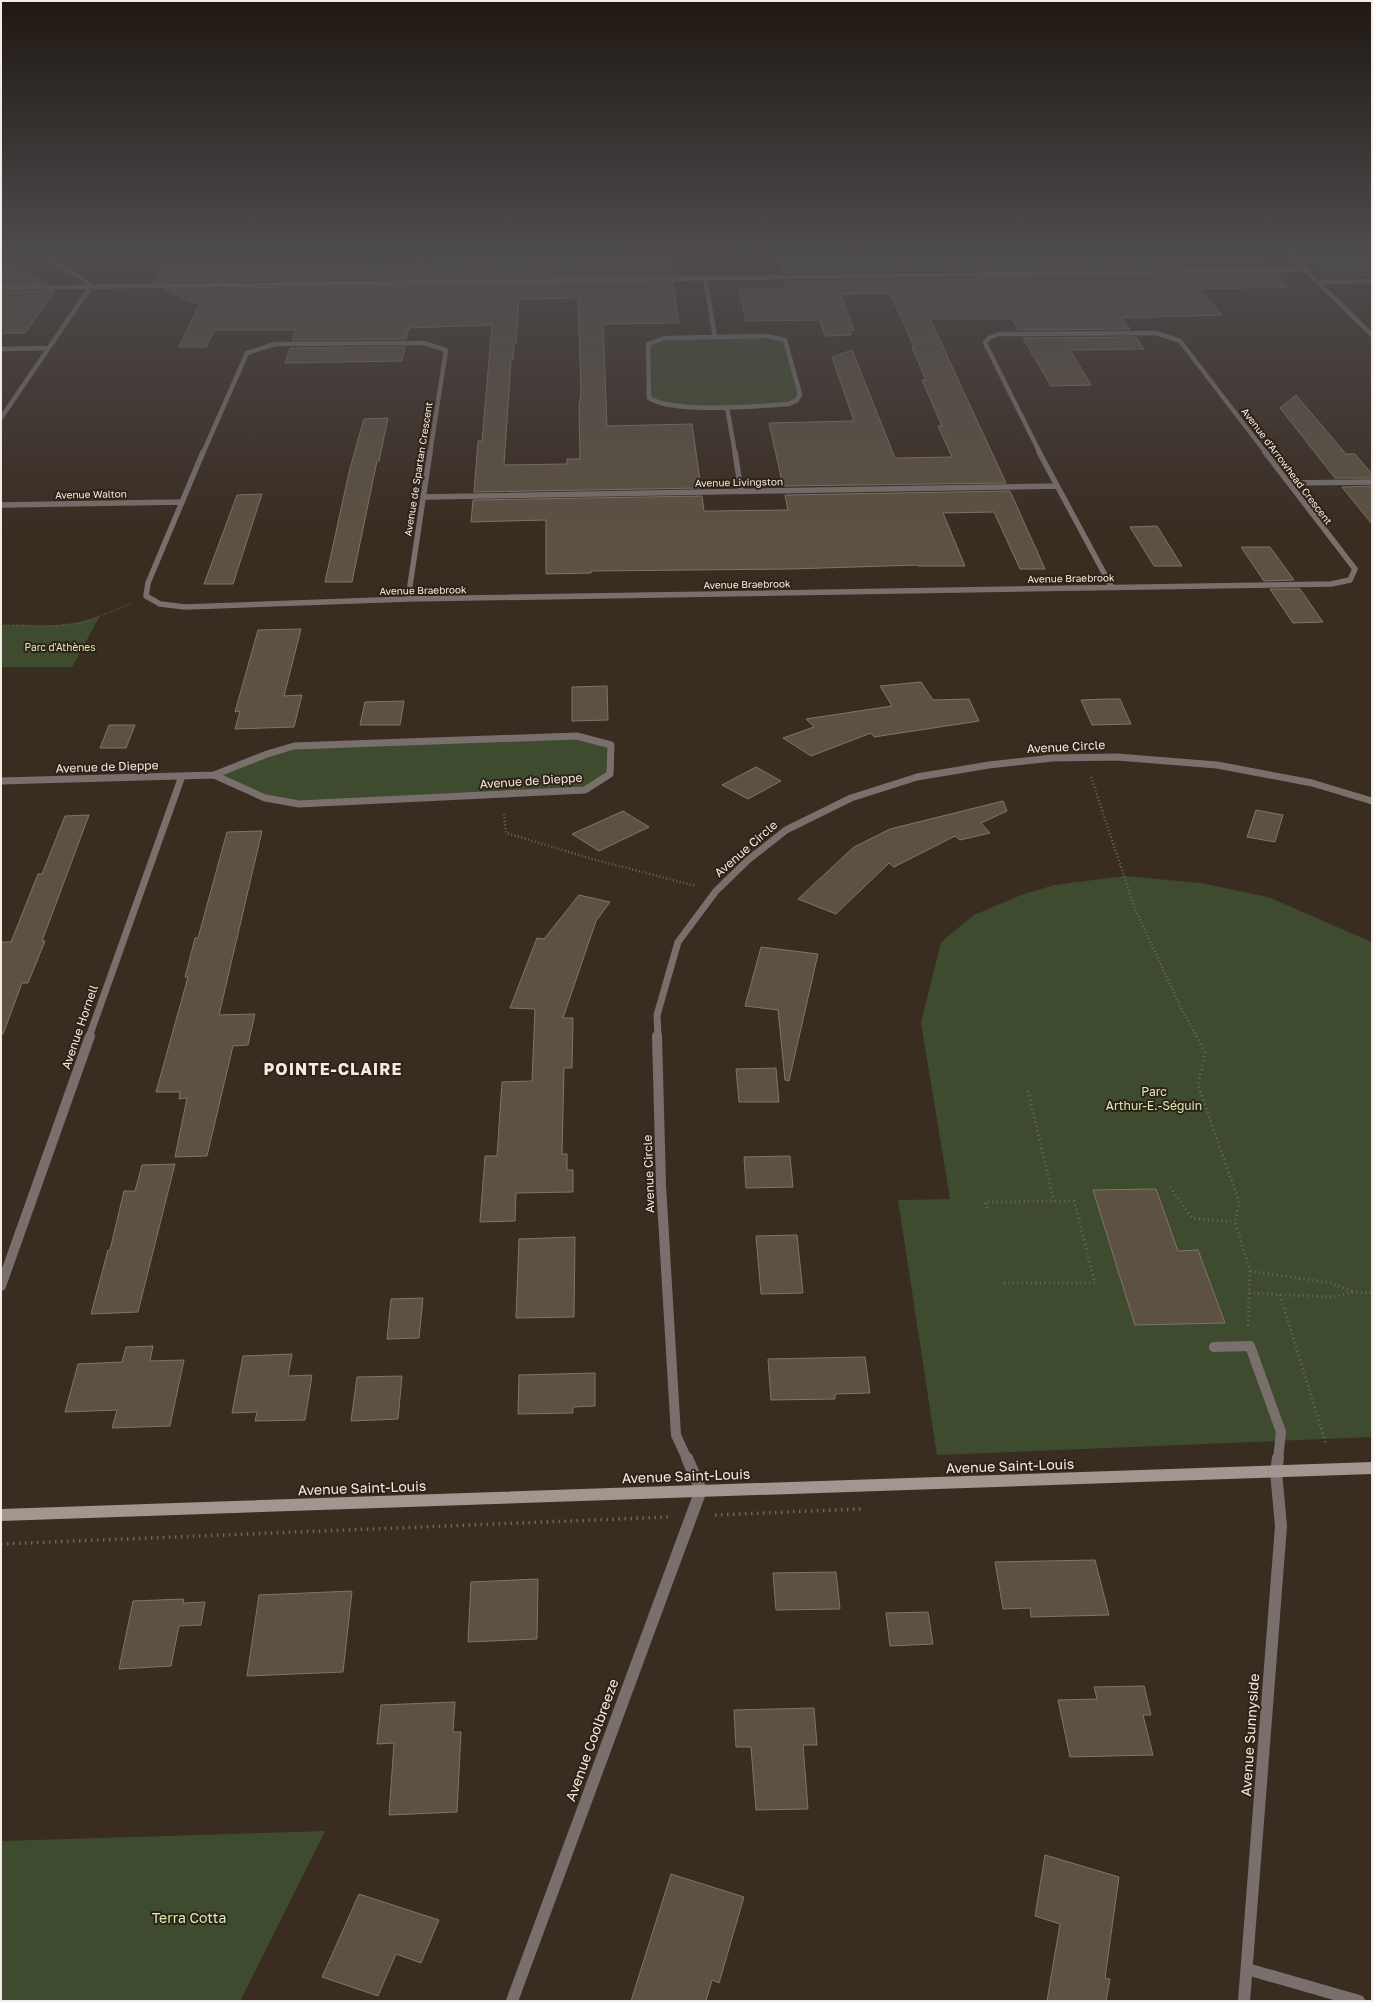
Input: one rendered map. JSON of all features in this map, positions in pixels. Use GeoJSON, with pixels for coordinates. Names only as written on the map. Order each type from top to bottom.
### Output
{"type":"FeatureCollection","features":[{"type":"Feature","properties":{"kind":"street","name":"Avenue de Spartan Crescent"},"geometry":{"type":"LineString","coordinates":[[146,596],[148,583],[181,502],[247,353],[264,347]]}},
{"type":"Feature","properties":{"kind":"street","name":"Avenue de Spartan Crescent"},"geometry":{"type":"LineString","coordinates":[[408,599],[446,350],[441,347]]}},
{"type":"Feature","properties":{"kind":"street"},"geometry":{"type":"LineString","coordinates":[[648,347],[650,398],[657,403],[669,406],[727,407],[789,404],[797,400],[800,394],[786,347]]}},
{"type":"Feature","properties":{"kind":"street","name":"Avenue d'Arrowhead Crescent"},"geometry":{"type":"LineString","coordinates":[[987,347],[1056,486],[1111,586]]}},
{"type":"Feature","properties":{"kind":"street","name":"Avenue d'Arrowhead Crescent"},"geometry":{"type":"LineString","coordinates":[[1185,347],[1355,569],[1350,580]]}},
{"type":"Feature","properties":{"kind":"street"},"geometry":{"type":"LineString","coordinates":[[1,349],[48,348]]}},
{"type":"Feature","properties":{"kind":"street"},"geometry":{"type":"LineString","coordinates":[[1,418],[48,348]]}},
{"type":"Feature","properties":{"kind":"street"},"geometry":{"type":"LineString","coordinates":[[727,407],[742,491]]}},
{"type":"Feature","properties":{"kind":"street"},"geometry":{"type":"LineString","coordinates":[[1290,483],[1372,482]]}},
{"type":"Feature","properties":{"kind":"street","name":"Avenue Livingston"},"geometry":{"type":"LineString","coordinates":[[423,497],[1056,486]]}},
{"type":"Feature","properties":{"kind":"street","name":"Avenue Walton"},"geometry":{"type":"LineString","coordinates":[[1,505],[181,502]]}},
{"type":"Feature","properties":{"kind":"street","name":"Avenue Braebrook"},"geometry":{"type":"LineString","coordinates":[[146,596],[160,604],[185,607],[408,599],[1111,586],[1331,584],[1350,580]]}},
{"type":"Feature","properties":{"kind":"street","name":"Avenue de Dieppe"},"geometry":{"type":"LineString","coordinates":[[1,781],[214,775],[267,754],[294,746],[577,736],[610,745],[610,774],[585,790],[299,804],[265,798],[214,775]]}},
{"type":"Feature","properties":{"kind":"street","name":"Avenue Circle"},"geometry":{"type":"LineString","coordinates":[[701,1490],[676,1435],[661,1185],[657,1014],[678,942],[716,891],[748,860],[786,830],[851,798],[917,777],[989,765],[1053,758],[1117,757],[1216,765],[1312,783],[1372,801]]}},
{"type":"Feature","properties":{"kind":"street","name":"Avenue Hornell"},"geometry":{"type":"LineString","coordinates":[[1,1286],[182,776]]}},
{"type":"Feature","properties":{"kind":"street","name":"Avenue Sunnyside"},"geometry":{"type":"LineString","coordinates":[[1214,1347],[1250,1346],[1281,1432],[1276,1472],[1281,1526],[1244,2001]]}},
{"type":"Feature","properties":{"kind":"street","name":"Avenue Saint-Louis"},"geometry":{"type":"LineString","coordinates":[[1,1515],[1372,1468]]}},
{"type":"Feature","properties":{"kind":"street","name":"Avenue Coolbreeze"},"geometry":{"type":"LineString","coordinates":[[512,2001],[701,1490]]}},
{"type":"Feature","properties":{"kind":"street"},"geometry":{"type":"LineString","coordinates":[[1247,1969],[1360,2001]]}},
{"type":"Feature","properties":{"kind":"path"},"geometry":{"type":"LineString","coordinates":[[1,625],[54,626],[82,623],[133,603]]}},
{"type":"Feature","properties":{"kind":"path"},"geometry":{"type":"LineString","coordinates":[[1084,757],[1135,909],[1183,1012],[1205,1052],[1198,1085],[1239,1202],[1235,1222],[1250,1271],[1248,1328]]}},
{"type":"Feature","properties":{"kind":"path"},"geometry":{"type":"LineString","coordinates":[[503,794],[506,833],[596,860],[716,891]]}},
{"type":"Feature","properties":{"kind":"path"},"geometry":{"type":"LineString","coordinates":[[1028,1091],[1054,1201]]}},
{"type":"Feature","properties":{"kind":"path"},"geometry":{"type":"LineString","coordinates":[[1170,1187],[1192,1218],[1235,1222]]}},
{"type":"Feature","properties":{"kind":"path"},"geometry":{"type":"LineString","coordinates":[[987,1208],[986,1202],[1074,1201],[1095,1283],[1003,1283]]}},
{"type":"Feature","properties":{"kind":"path"},"geometry":{"type":"LineString","coordinates":[[1250,1271],[1331,1283],[1355,1292]]}},
{"type":"Feature","properties":{"kind":"path"},"geometry":{"type":"LineString","coordinates":[[1249,1293],[1332,1297],[1355,1292],[1372,1293]]}},
{"type":"Feature","properties":{"kind":"path"},"geometry":{"type":"LineString","coordinates":[[1280,1295],[1326,1444]]}},
{"type":"Feature","properties":{"kind":"path"},"geometry":{"type":"LineString","coordinates":[[1,1544],[869,1509]]}},
{"type":"Feature","properties":{"kind":"green space"},"geometry":{"type":"Polygon","coordinates":[[[648,347],[787,347],[800,394],[789,404],[727,407],[669,406],[649,398],[648,347]]]}},
{"type":"Feature","properties":{"kind":"green space","name":"Parc d'Athènes"},"geometry":{"type":"Polygon","coordinates":[[[100,616],[72,667],[1,667],[1,625],[62,625],[100,616]]]}},
{"type":"Feature","properties":{"kind":"green space"},"geometry":{"type":"Polygon","coordinates":[[[577,736],[611,745],[610,774],[585,790],[299,804],[265,798],[214,775],[294,746],[577,736]]]}},
{"type":"Feature","properties":{"kind":"green space","name":"Parc Arthur-E.-Séguin"},"geometry":{"type":"Polygon","coordinates":[[[1125,876],[1201,883],[1268,897],[1372,942],[1372,1437],[937,1455],[898,1200],[950,1199],[921,1023],[941,942],[974,915],[1021,895],[1054,885],[1125,876]]]}},
{"type":"Feature","properties":{"kind":"green space","name":"Terra Cotta"},"geometry":{"type":"Polygon","coordinates":[[[325,1831],[240,2001],[1,2001],[1,1841],[325,1831]]]}},
{"type":"Feature","properties":{"kind":"building"},"geometry":{"type":"Polygon","coordinates":[[[405,347],[402,361],[285,363],[290,348],[405,347]]]}},
{"type":"Feature","properties":{"kind":"building"},"geometry":{"type":"Polygon","coordinates":[[[490,347],[514,347],[513,360],[511,360],[504,465],[567,464],[567,459],[580,459],[579,407],[581,391],[580,347],[604,347],[607,426],[692,424],[701,488],[474,492],[478,441],[482,441],[490,347]]]}},
{"type":"Feature","properties":{"kind":"building"},"geometry":{"type":"Polygon","coordinates":[[[912,347],[943,347],[1006,483],[783,486],[769,423],[854,421],[832,357],[852,350],[895,458],[952,457],[938,426],[942,426],[922,380],[926,380],[912,347]]]}},
{"type":"Feature","properties":{"kind":"building"},"geometry":{"type":"Polygon","coordinates":[[[1028,347],[1143,347],[1144,349],[1070,350],[1091,385],[1051,386],[1028,347]]]}},
{"type":"Feature","properties":{"kind":"building"},"geometry":{"type":"Polygon","coordinates":[[[1296,395],[1346,454],[1355,454],[1372,474],[1372,478],[1335,478],[1280,408],[1296,395]]]}},
{"type":"Feature","properties":{"kind":"building"},"geometry":{"type":"Polygon","coordinates":[[[388,418],[379,461],[377,461],[352,582],[325,582],[350,468],[364,419],[388,418]]]}},
{"type":"Feature","properties":{"kind":"building"},"geometry":{"type":"Polygon","coordinates":[[[1372,486],[1372,524],[1342,487],[1372,486]]]}},
{"type":"Feature","properties":{"kind":"building"},"geometry":{"type":"Polygon","coordinates":[[[1010,491],[1045,569],[1020,569],[994,512],[943,513],[965,566],[918,565],[791,569],[591,571],[591,573],[546,574],[546,520],[471,522],[473,500],[702,496],[704,511],[788,510],[785,495],[1010,491]]]}},
{"type":"Feature","properties":{"kind":"building"},"geometry":{"type":"Polygon","coordinates":[[[262,494],[233,584],[204,584],[237,495],[262,494]]]}},
{"type":"Feature","properties":{"kind":"building"},"geometry":{"type":"Polygon","coordinates":[[[1157,526],[1182,566],[1154,566],[1130,527],[1157,526]]]}},
{"type":"Feature","properties":{"kind":"building"},"geometry":{"type":"Polygon","coordinates":[[[1241,547],[1270,547],[1294,580],[1264,581],[1241,547]]]}},
{"type":"Feature","properties":{"kind":"building"},"geometry":{"type":"Polygon","coordinates":[[[1270,589],[1300,589],[1323,622],[1293,623],[1270,589]]]}},
{"type":"Feature","properties":{"kind":"building"},"geometry":{"type":"Polygon","coordinates":[[[301,629],[284,696],[302,695],[294,727],[235,729],[240,711],[235,712],[258,630],[301,629]]]}},
{"type":"Feature","properties":{"kind":"building"},"geometry":{"type":"Polygon","coordinates":[[[921,682],[933,700],[969,699],[979,721],[874,737],[871,733],[811,756],[783,738],[814,727],[806,719],[892,706],[880,686],[921,682]]]}},
{"type":"Feature","properties":{"kind":"building"},"geometry":{"type":"Polygon","coordinates":[[[607,686],[608,720],[572,721],[572,687],[607,686]]]}},
{"type":"Feature","properties":{"kind":"building"},"geometry":{"type":"Polygon","coordinates":[[[1120,699],[1131,724],[1092,725],[1081,700],[1120,699]]]}},
{"type":"Feature","properties":{"kind":"building"},"geometry":{"type":"Polygon","coordinates":[[[404,701],[400,725],[360,725],[365,702],[404,701]]]}},
{"type":"Feature","properties":{"kind":"building"},"geometry":{"type":"Polygon","coordinates":[[[109,725],[135,725],[126,748],[100,748],[109,725]]]}},
{"type":"Feature","properties":{"kind":"building"},"geometry":{"type":"Polygon","coordinates":[[[756,767],[781,781],[748,799],[722,785],[756,767]]]}},
{"type":"Feature","properties":{"kind":"building"},"geometry":{"type":"Polygon","coordinates":[[[1003,801],[1007,811],[981,823],[990,833],[960,840],[955,836],[894,867],[889,863],[836,914],[798,899],[854,847],[890,829],[1003,801]]]}},
{"type":"Feature","properties":{"kind":"building"},"geometry":{"type":"Polygon","coordinates":[[[1256,810],[1283,815],[1275,842],[1247,837],[1256,810]]]}},
{"type":"Feature","properties":{"kind":"building"},"geometry":{"type":"Polygon","coordinates":[[[623,811],[649,827],[599,851],[572,834],[623,811]]]}},
{"type":"Feature","properties":{"kind":"building"},"geometry":{"type":"Polygon","coordinates":[[[89,815],[42,941],[45,941],[28,983],[22,983],[3,1034],[1,1034],[1,942],[11,942],[38,874],[42,874],[65,816],[89,815]]]}},
{"type":"Feature","properties":{"kind":"building"},"geometry":{"type":"Polygon","coordinates":[[[262,831],[219,1015],[255,1014],[248,1045],[233,1046],[207,1156],[175,1157],[187,1098],[179,1099],[180,1092],[156,1092],[188,977],[185,977],[195,938],[198,938],[227,832],[262,831]]]}},
{"type":"Feature","properties":{"kind":"building"},"geometry":{"type":"Polygon","coordinates":[[[579,895],[610,902],[596,921],[563,1018],[573,1018],[572,1068],[564,1068],[562,1154],[567,1154],[567,1170],[573,1170],[573,1192],[516,1193],[515,1221],[480,1222],[485,1156],[497,1156],[502,1082],[532,1081],[535,1009],[510,1008],[537,938],[544,939],[579,895]]]}},
{"type":"Feature","properties":{"kind":"building"},"geometry":{"type":"Polygon","coordinates":[[[761,947],[818,954],[789,1081],[785,1080],[778,1010],[745,1006],[761,947]]]}},
{"type":"Feature","properties":{"kind":"building"},"geometry":{"type":"Polygon","coordinates":[[[776,1068],[779,1102],[739,1102],[736,1069],[776,1068]]]}},
{"type":"Feature","properties":{"kind":"building"},"geometry":{"type":"Polygon","coordinates":[[[790,1156],[793,1187],[746,1188],[744,1157],[790,1156]]]}},
{"type":"Feature","properties":{"kind":"building"},"geometry":{"type":"Polygon","coordinates":[[[175,1164],[138,1312],[91,1314],[108,1250],[110,1250],[124,1191],[135,1191],[142,1165],[175,1164]]]}},
{"type":"Feature","properties":{"kind":"building"},"geometry":{"type":"Polygon","coordinates":[[[1156,1189],[1178,1251],[1198,1250],[1225,1323],[1135,1325],[1093,1190],[1156,1189]]]}},
{"type":"Feature","properties":{"kind":"building"},"geometry":{"type":"Polygon","coordinates":[[[797,1235],[803,1293],[761,1294],[756,1236],[797,1235]]]}},
{"type":"Feature","properties":{"kind":"building"},"geometry":{"type":"Polygon","coordinates":[[[575,1237],[574,1317],[516,1318],[519,1239],[575,1237]]]}},
{"type":"Feature","properties":{"kind":"building"},"geometry":{"type":"Polygon","coordinates":[[[423,1298],[419,1338],[387,1339],[391,1299],[423,1298]]]}},
{"type":"Feature","properties":{"kind":"building"},"geometry":{"type":"Polygon","coordinates":[[[153,1346],[150,1361],[184,1360],[170,1426],[112,1428],[117,1410],[65,1412],[78,1364],[122,1362],[126,1347],[153,1346]]]}},
{"type":"Feature","properties":{"kind":"building"},"geometry":{"type":"Polygon","coordinates":[[[292,1354],[288,1376],[312,1375],[305,1420],[255,1421],[257,1412],[232,1413],[243,1356],[292,1354]]]}},
{"type":"Feature","properties":{"kind":"building"},"geometry":{"type":"Polygon","coordinates":[[[865,1357],[870,1393],[835,1394],[835,1399],[771,1400],[768,1359],[865,1357]]]}},
{"type":"Feature","properties":{"kind":"building"},"geometry":{"type":"Polygon","coordinates":[[[595,1373],[595,1406],[573,1407],[573,1413],[518,1414],[519,1375],[595,1373]]]}},
{"type":"Feature","properties":{"kind":"building"},"geometry":{"type":"Polygon","coordinates":[[[402,1376],[398,1419],[351,1421],[357,1377],[402,1376]]]}},
{"type":"Feature","properties":{"kind":"building"},"geometry":{"type":"Polygon","coordinates":[[[1095,1560],[1109,1615],[1031,1617],[1030,1608],[1003,1609],[995,1562],[1095,1560]]]}},
{"type":"Feature","properties":{"kind":"building"},"geometry":{"type":"Polygon","coordinates":[[[836,1572],[840,1609],[776,1610],[773,1573],[836,1572]]]}},
{"type":"Feature","properties":{"kind":"building"},"geometry":{"type":"Polygon","coordinates":[[[538,1579],[537,1639],[468,1642],[471,1582],[538,1579]]]}},
{"type":"Feature","properties":{"kind":"building"},"geometry":{"type":"Polygon","coordinates":[[[352,1591],[343,1672],[247,1676],[259,1595],[352,1591]]]}},
{"type":"Feature","properties":{"kind":"building"},"geometry":{"type":"Polygon","coordinates":[[[184,1599],[183,1603],[205,1602],[201,1625],[179,1626],[171,1666],[119,1669],[133,1601],[184,1599]]]}},
{"type":"Feature","properties":{"kind":"building"},"geometry":{"type":"Polygon","coordinates":[[[928,1612],[933,1644],[890,1646],[886,1613],[928,1612]]]}},
{"type":"Feature","properties":{"kind":"building"},"geometry":{"type":"Polygon","coordinates":[[[1144,1686],[1151,1715],[1143,1715],[1153,1755],[1070,1757],[1058,1700],[1097,1699],[1094,1687],[1144,1686]]]}},
{"type":"Feature","properties":{"kind":"building"},"geometry":{"type":"Polygon","coordinates":[[[455,1702],[453,1732],[461,1732],[457,1812],[389,1815],[394,1743],[377,1744],[381,1705],[455,1702]]]}},
{"type":"Feature","properties":{"kind":"building"},"geometry":{"type":"Polygon","coordinates":[[[814,1708],[817,1745],[803,1745],[808,1809],[756,1810],[751,1747],[736,1747],[734,1710],[814,1708]]]}},
{"type":"Feature","properties":{"kind":"building"},"geometry":{"type":"Polygon","coordinates":[[[1045,1855],[1119,1877],[1105,1978],[1110,1979],[1106,2001],[1047,2001],[1060,1924],[1035,1916],[1045,1855]]]}},
{"type":"Feature","properties":{"kind":"building"},"geometry":{"type":"Polygon","coordinates":[[[671,1874],[744,1897],[719,1983],[712,1980],[706,2001],[631,2001],[671,1874]]]}},
{"type":"Feature","properties":{"kind":"building"},"geometry":{"type":"Polygon","coordinates":[[[359,1894],[439,1920],[421,1963],[396,1954],[378,1996],[322,1977],[359,1894]]]}},
{"type":"Feature","properties":{"kind":"district","name":"POINTE-CLAIRE"},"geometry":{"type":"Point","coordinates":[333,1069]}}]}
